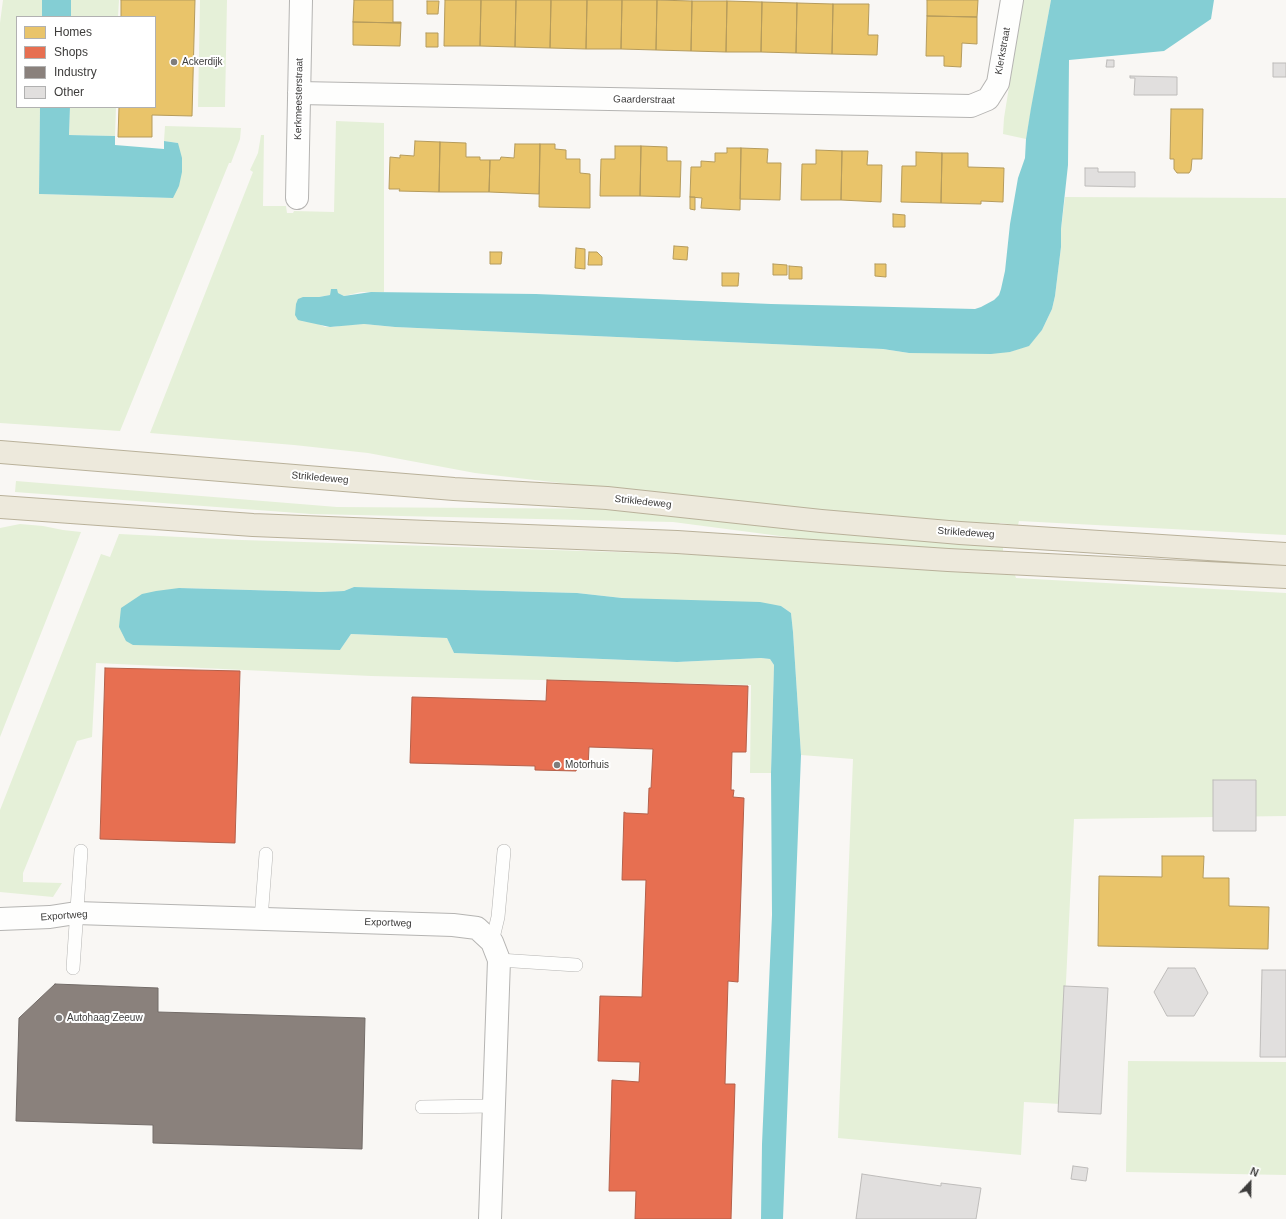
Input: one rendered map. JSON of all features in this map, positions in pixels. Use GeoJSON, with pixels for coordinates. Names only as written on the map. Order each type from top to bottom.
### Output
{"type":"FeatureCollection","features":[{"type":"Feature","properties":{"kind":"main road","name":"Strikledeweg"},"geometry":{"type":"LineString","coordinates":[[0,452],[454,489],[607,498],[821,521],[960,533],[1286,554]]}},
{"type":"Feature","properties":{"kind":"main road"},"geometry":{"type":"LineString","coordinates":[[0,507],[253,525],[677,542],[948,560],[1286,577]]}},
{"type":"Feature","properties":{"kind":"street","name":"Kerkmeesterstraat"},"geometry":{"type":"LineString","coordinates":[[297,198],[301,0]]}},
{"type":"Feature","properties":{"kind":"street","name":"Klerkstraat"},"geometry":{"type":"LineString","coordinates":[[988,99],[998,83],[1012,0]]}},
{"type":"Feature","properties":{"kind":"street","name":"Gaarderstraat"},"geometry":{"type":"LineString","coordinates":[[299,92],[971,106],[988,99]]}},
{"type":"Feature","properties":{"kind":"street","name":"Exportweg"},"geometry":{"type":"LineString","coordinates":[[0,918],[50,917],[76,913],[453,925],[477,928],[495,951]]}},
{"type":"Feature","properties":{"kind":"street"},"geometry":{"type":"LineString","coordinates":[[490,1219],[494,1106],[495,951]]}},
{"type":"Feature","properties":{"kind":"lane"},"geometry":{"type":"LineString","coordinates":[[73,968],[81,851]]}},
{"type":"Feature","properties":{"kind":"lane"},"geometry":{"type":"LineString","coordinates":[[504,851],[495,951],[576,965]]}},
{"type":"Feature","properties":{"kind":"lane"},"geometry":{"type":"LineString","coordinates":[[261,919],[266,854]]}},
{"type":"Feature","properties":{"kind":"lane"},"geometry":{"type":"LineString","coordinates":[[422,1107],[494,1106]]}},
{"type":"Feature","properties":{"kind":"green space"},"geometry":{"type":"Polygon","coordinates":[[[3,0],[42,0],[42,16],[16,16],[16,108],[40,108],[39,194],[173,198],[178,143],[164,141],[165,126],[241,128],[240,139],[231,163],[229,163],[120,431],[0,423],[0,23],[3,0]]]}},
{"type":"Feature","properties":{"kind":"green space"},"geometry":{"type":"Polygon","coordinates":[[[71,0],[119,0],[118,16],[71,16],[71,0]]]}},
{"type":"Feature","properties":{"kind":"green space"},"geometry":{"type":"Polygon","coordinates":[[[200,0],[227,0],[225,107],[198,107],[200,0]]]}},
{"type":"Feature","properties":{"kind":"green space"},"geometry":{"type":"Polygon","coordinates":[[[1023,0],[1051,0],[1026,139],[1003,134],[1004,118],[1023,0]]]}},
{"type":"Feature","properties":{"kind":"green space"},"geometry":{"type":"Polygon","coordinates":[[[70,108],[116,108],[115,136],[69,135],[70,108]]]}},
{"type":"Feature","properties":{"kind":"green space"},"geometry":{"type":"Polygon","coordinates":[[[336,121],[384,123],[384,292],[361,292],[344,296],[331,290],[330,295],[303,297],[302,321],[316,323],[325,327],[364,324],[395,327],[883,349],[909,353],[1010,352],[1029,345],[1042,330],[1052,309],[1061,247],[1061,229],[1065,197],[1286,198],[1286,535],[1019,521],[1018,525],[1000,523],[995,527],[680,497],[475,473],[368,453],[294,445],[150,433],[253,172],[250,170],[258,153],[261,135],[264,135],[263,206],[286,206],[287,213],[293,213],[294,211],[334,212],[336,121]]]}},
{"type":"Feature","properties":{"kind":"green space"},"geometry":{"type":"Polygon","coordinates":[[[16,481],[337,507],[628,509],[1003,545],[1003,552],[818,541],[673,522],[311,514],[15,492],[16,481]]]}},
{"type":"Feature","properties":{"kind":"green space"},"geometry":{"type":"Polygon","coordinates":[[[20,524],[81,532],[0,737],[0,528],[20,524]]]}},
{"type":"Feature","properties":{"kind":"green space"},"geometry":{"type":"Polygon","coordinates":[[[119,534],[242,540],[801,558],[1001,569],[1002,574],[1015,575],[1016,578],[1286,593],[1286,816],[1074,819],[1060,1104],[1024,1102],[1021,1155],[838,1138],[853,759],[801,755],[791,613],[781,606],[622,598],[577,593],[354,587],[344,591],[321,592],[179,588],[340,650],[351,634],[447,638],[454,653],[677,662],[761,658],[770,659],[774,665],[771,773],[750,773],[751,685],[371,676],[96,663],[92,737],[77,741],[23,873],[23,882],[62,883],[53,897],[0,892],[0,810],[101,554],[110,557],[119,534]]]}},
{"type":"Feature","properties":{"kind":"green space"},"geometry":{"type":"Polygon","coordinates":[[[1128,1061],[1286,1062],[1286,1175],[1126,1172],[1128,1061]]]}},
{"type":"Feature","properties":{"kind":"water"},"geometry":{"type":"Polygon","coordinates":[[[42,0],[71,0],[71,16],[42,16],[42,0]]]}},
{"type":"Feature","properties":{"kind":"water"},"geometry":{"type":"Polygon","coordinates":[[[1051,0],[1214,0],[1211,19],[1164,51],[1069,60],[1068,165],[1055,296],[1052,309],[1042,330],[1029,346],[1010,352],[991,354],[909,353],[883,349],[395,327],[364,324],[330,327],[298,320],[295,315],[298,299],[303,297],[330,295],[331,289],[337,289],[338,293],[344,296],[371,292],[536,294],[771,304],[975,309],[981,307],[994,300],[999,295],[1001,289],[1005,271],[1010,224],[1018,178],[1025,158],[1026,139],[1031,108],[1051,0]]]}},
{"type":"Feature","properties":{"kind":"water"},"geometry":{"type":"Polygon","coordinates":[[[40,108],[70,108],[69,135],[115,136],[115,145],[164,149],[164,141],[178,143],[182,158],[182,172],[179,186],[173,198],[39,194],[40,108]]]}},
{"type":"Feature","properties":{"kind":"water"},"geometry":{"type":"Polygon","coordinates":[[[354,587],[577,593],[622,598],[760,602],[781,606],[791,613],[801,755],[783,1219],[761,1219],[762,1144],[772,915],[771,773],[774,665],[770,659],[761,658],[677,662],[454,653],[447,638],[351,634],[340,650],[133,645],[126,641],[119,627],[121,608],[142,594],[156,591],[179,588],[321,592],[344,591],[354,587]]]}},
{"type":"Feature","properties":{"kind":"building: Homes","name":"Ackerdijk"},"geometry":{"type":"Polygon","coordinates":[[[121,0],[195,0],[192,116],[152,115],[152,137],[118,137],[119,108],[156,108],[156,16],[121,16],[121,0]]]}},
{"type":"Feature","properties":{"kind":"building: Homes"},"geometry":{"type":"Polygon","coordinates":[[[354,0],[393,0],[393,22],[401,23],[353,22],[354,0]]]}},
{"type":"Feature","properties":{"kind":"building: Homes"},"geometry":{"type":"Polygon","coordinates":[[[445,0],[481,0],[480,46],[444,46],[445,0]]]}},
{"type":"Feature","properties":{"kind":"building: Homes"},"geometry":{"type":"Polygon","coordinates":[[[481,0],[516,0],[515,47],[480,46],[481,0]]]}},
{"type":"Feature","properties":{"kind":"building: Homes"},"geometry":{"type":"Polygon","coordinates":[[[516,0],[551,0],[550,48],[515,47],[516,0]]]}},
{"type":"Feature","properties":{"kind":"building: Homes"},"geometry":{"type":"Polygon","coordinates":[[[551,0],[587,0],[586,49],[550,48],[551,0]]]}},
{"type":"Feature","properties":{"kind":"building: Homes"},"geometry":{"type":"Polygon","coordinates":[[[587,0],[622,0],[621,49],[586,49],[587,0]]]}},
{"type":"Feature","properties":{"kind":"building: Homes"},"geometry":{"type":"Polygon","coordinates":[[[622,0],[657,0],[656,50],[621,49],[622,0]]]}},
{"type":"Feature","properties":{"kind":"building: Homes"},"geometry":{"type":"Polygon","coordinates":[[[657,0],[692,1],[691,51],[656,50],[657,0]]]}},
{"type":"Feature","properties":{"kind":"building: Homes"},"geometry":{"type":"Polygon","coordinates":[[[927,0],[978,0],[977,17],[927,16],[927,0]]]}},
{"type":"Feature","properties":{"kind":"building: Homes"},"geometry":{"type":"Polygon","coordinates":[[[427,1],[439,1],[438,14],[427,14],[427,1]]]}},
{"type":"Feature","properties":{"kind":"building: Homes"},"geometry":{"type":"Polygon","coordinates":[[[692,1],[727,1],[726,52],[691,51],[692,1]]]}},
{"type":"Feature","properties":{"kind":"building: Homes"},"geometry":{"type":"Polygon","coordinates":[[[727,1],[762,2],[761,52],[726,52],[727,1]]]}},
{"type":"Feature","properties":{"kind":"building: Homes"},"geometry":{"type":"Polygon","coordinates":[[[762,2],[797,3],[796,53],[761,52],[762,2]]]}},
{"type":"Feature","properties":{"kind":"building: Homes"},"geometry":{"type":"Polygon","coordinates":[[[797,3],[833,4],[832,54],[796,53],[797,3]]]}},
{"type":"Feature","properties":{"kind":"building: Homes"},"geometry":{"type":"Polygon","coordinates":[[[833,4],[869,4],[868,35],[878,35],[877,55],[832,54],[833,4]]]}},
{"type":"Feature","properties":{"kind":"building: Homes"},"geometry":{"type":"Polygon","coordinates":[[[927,16],[977,17],[977,44],[962,43],[961,67],[944,66],[944,56],[926,56],[927,16]]]}},
{"type":"Feature","properties":{"kind":"building: Homes"},"geometry":{"type":"Polygon","coordinates":[[[353,22],[401,23],[400,46],[353,45],[353,22]]]}},
{"type":"Feature","properties":{"kind":"building: Homes"},"geometry":{"type":"Polygon","coordinates":[[[426,33],[438,33],[438,47],[426,47],[426,33]]]}},
{"type":"Feature","properties":{"kind":"building: Homes"},"geometry":{"type":"Polygon","coordinates":[[[1171,109],[1203,109],[1202,159],[1192,159],[1191,170],[1189,173],[1177,173],[1174,169],[1174,159],[1170,159],[1171,109]]]}},
{"type":"Feature","properties":{"kind":"building: Homes"},"geometry":{"type":"Polygon","coordinates":[[[415,141],[440,142],[439,192],[399,191],[400,189],[389,189],[390,157],[400,158],[400,155],[414,156],[415,141]]]}},
{"type":"Feature","properties":{"kind":"building: Homes"},"geometry":{"type":"Polygon","coordinates":[[[440,142],[466,143],[466,157],[480,157],[480,160],[490,160],[489,192],[439,192],[440,142]]]}},
{"type":"Feature","properties":{"kind":"building: Homes"},"geometry":{"type":"Polygon","coordinates":[[[515,144],[540,144],[539,194],[489,192],[490,160],[500,160],[501,157],[514,158],[515,144]]]}},
{"type":"Feature","properties":{"kind":"building: Homes"},"geometry":{"type":"Polygon","coordinates":[[[540,144],[555,144],[555,149],[566,150],[566,159],[580,159],[580,173],[590,174],[590,208],[539,207],[540,144]]]}},
{"type":"Feature","properties":{"kind":"building: Homes"},"geometry":{"type":"Polygon","coordinates":[[[615,146],[641,146],[640,196],[600,196],[601,159],[615,159],[615,146]]]}},
{"type":"Feature","properties":{"kind":"building: Homes"},"geometry":{"type":"Polygon","coordinates":[[[641,146],[667,147],[667,161],[681,161],[680,197],[640,196],[641,146]]]}},
{"type":"Feature","properties":{"kind":"building: Homes"},"geometry":{"type":"Polygon","coordinates":[[[727,148],[741,148],[740,210],[701,208],[702,198],[690,197],[691,167],[701,167],[701,161],[715,162],[715,153],[727,153],[727,148]]]}},
{"type":"Feature","properties":{"kind":"building: Homes"},"geometry":{"type":"Polygon","coordinates":[[[741,148],[768,149],[767,163],[781,163],[780,200],[740,199],[741,148]]]}},
{"type":"Feature","properties":{"kind":"building: Homes"},"geometry":{"type":"Polygon","coordinates":[[[816,150],[842,151],[841,200],[801,200],[802,164],[816,164],[816,150]]]}},
{"type":"Feature","properties":{"kind":"building: Homes"},"geometry":{"type":"Polygon","coordinates":[[[842,151],[868,151],[867,165],[882,165],[881,202],[841,200],[842,151]]]}},
{"type":"Feature","properties":{"kind":"building: Homes"},"geometry":{"type":"Polygon","coordinates":[[[916,152],[942,153],[941,203],[901,202],[902,166],[916,166],[916,152]]]}},
{"type":"Feature","properties":{"kind":"building: Homes"},"geometry":{"type":"Polygon","coordinates":[[[942,153],[968,153],[968,167],[1004,168],[1003,202],[981,201],[981,204],[941,203],[942,153]]]}},
{"type":"Feature","properties":{"kind":"building: Homes"},"geometry":{"type":"Polygon","coordinates":[[[690,197],[695,197],[695,210],[690,209],[690,197]]]}},
{"type":"Feature","properties":{"kind":"building: Homes"},"geometry":{"type":"Polygon","coordinates":[[[893,214],[905,215],[905,227],[893,227],[893,214]]]}},
{"type":"Feature","properties":{"kind":"building: Homes"},"geometry":{"type":"Polygon","coordinates":[[[674,246],[688,247],[687,260],[673,259],[674,246]]]}},
{"type":"Feature","properties":{"kind":"building: Homes"},"geometry":{"type":"Polygon","coordinates":[[[576,248],[585,249],[585,269],[575,268],[576,248]]]}},
{"type":"Feature","properties":{"kind":"building: Homes"},"geometry":{"type":"Polygon","coordinates":[[[490,252],[502,252],[501,264],[490,264],[490,252]]]}},
{"type":"Feature","properties":{"kind":"building: Homes"},"geometry":{"type":"Polygon","coordinates":[[[589,252],[597,252],[602,257],[602,265],[588,265],[589,252]]]}},
{"type":"Feature","properties":{"kind":"building: Homes"},"geometry":{"type":"Polygon","coordinates":[[[773,264],[787,265],[787,275],[773,275],[773,264]]]}},
{"type":"Feature","properties":{"kind":"building: Homes"},"geometry":{"type":"Polygon","coordinates":[[[875,264],[886,264],[886,277],[875,276],[875,264]]]}},
{"type":"Feature","properties":{"kind":"building: Homes"},"geometry":{"type":"Polygon","coordinates":[[[789,266],[802,267],[802,279],[789,279],[789,266]]]}},
{"type":"Feature","properties":{"kind":"building: Homes"},"geometry":{"type":"Polygon","coordinates":[[[722,273],[739,273],[738,286],[722,286],[722,273]]]}},
{"type":"Feature","properties":{"kind":"building: Homes"},"geometry":{"type":"Polygon","coordinates":[[[1162,856],[1204,856],[1203,878],[1229,878],[1229,906],[1269,907],[1268,949],[1098,946],[1099,876],[1162,877],[1162,856]]]}},
{"type":"Feature","properties":{"kind":"building: Shops"},"geometry":{"type":"Polygon","coordinates":[[[105,668],[240,671],[235,843],[100,839],[105,668]]]}},
{"type":"Feature","properties":{"kind":"building: Shops"},"geometry":{"type":"Polygon","coordinates":[[[547,680],[748,686],[746,752],[732,752],[731,790],[734,790],[733,797],[744,798],[738,982],[728,981],[725,1084],[735,1084],[731,1219],[635,1219],[636,1191],[609,1191],[612,1080],[639,1082],[640,1062],[598,1061],[600,996],[642,997],[646,880],[622,880],[624,812],[648,814],[653,749],[589,747],[588,768],[577,767],[576,771],[535,770],[535,766],[410,763],[412,697],[546,701],[547,680]]]}},
{"type":"Feature","properties":{"kind":"building: Industry"},"geometry":{"type":"Polygon","coordinates":[[[55,984],[158,988],[158,1012],[365,1018],[362,1149],[153,1143],[153,1125],[16,1121],[19,1018],[55,984]]]}},
{"type":"Feature","properties":{"kind":"building: Other"},"geometry":{"type":"Polygon","coordinates":[[[1107,60],[1114,60],[1114,67],[1106,67],[1107,60]]]}},
{"type":"Feature","properties":{"kind":"building: Other"},"geometry":{"type":"Polygon","coordinates":[[[1273,63],[1286,63],[1286,77],[1273,77],[1273,63]]]}},
{"type":"Feature","properties":{"kind":"building: Other"},"geometry":{"type":"Polygon","coordinates":[[[1130,76],[1177,77],[1177,95],[1134,95],[1135,78],[1130,78],[1130,76]]]}},
{"type":"Feature","properties":{"kind":"building: Other"},"geometry":{"type":"Polygon","coordinates":[[[1085,168],[1098,168],[1098,172],[1135,172],[1135,187],[1085,186],[1085,168]]]}},
{"type":"Feature","properties":{"kind":"building: Other"},"geometry":{"type":"Polygon","coordinates":[[[1213,780],[1256,780],[1256,831],[1213,831],[1213,780]]]}},
{"type":"Feature","properties":{"kind":"building: Other"},"geometry":{"type":"Polygon","coordinates":[[[1168,968],[1195,968],[1208,993],[1194,1016],[1167,1016],[1154,992],[1168,968]]]}},
{"type":"Feature","properties":{"kind":"building: Other"},"geometry":{"type":"Polygon","coordinates":[[[1262,970],[1286,970],[1286,1057],[1260,1057],[1262,970]]]}},
{"type":"Feature","properties":{"kind":"building: Other"},"geometry":{"type":"Polygon","coordinates":[[[1064,986],[1108,988],[1101,1114],[1058,1112],[1064,986]]]}},
{"type":"Feature","properties":{"kind":"building: Other"},"geometry":{"type":"Polygon","coordinates":[[[1073,1166],[1088,1168],[1086,1181],[1071,1179],[1073,1166]]]}},
{"type":"Feature","properties":{"kind":"building: Other"},"geometry":{"type":"Polygon","coordinates":[[[862,1174],[941,1186],[941,1183],[981,1188],[976,1219],[856,1219],[862,1174]]]}},
{"type":"Feature","properties":{"kind":"place","name":"Ackerdijk"},"geometry":{"type":"Point","coordinates":[174,62]}},
{"type":"Feature","properties":{"kind":"place","name":"Motorhuis"},"geometry":{"type":"Point","coordinates":[557,765]}},
{"type":"Feature","properties":{"kind":"place","name":"Autohaag Zeeuw"},"geometry":{"type":"Point","coordinates":[59,1018]}}]}
